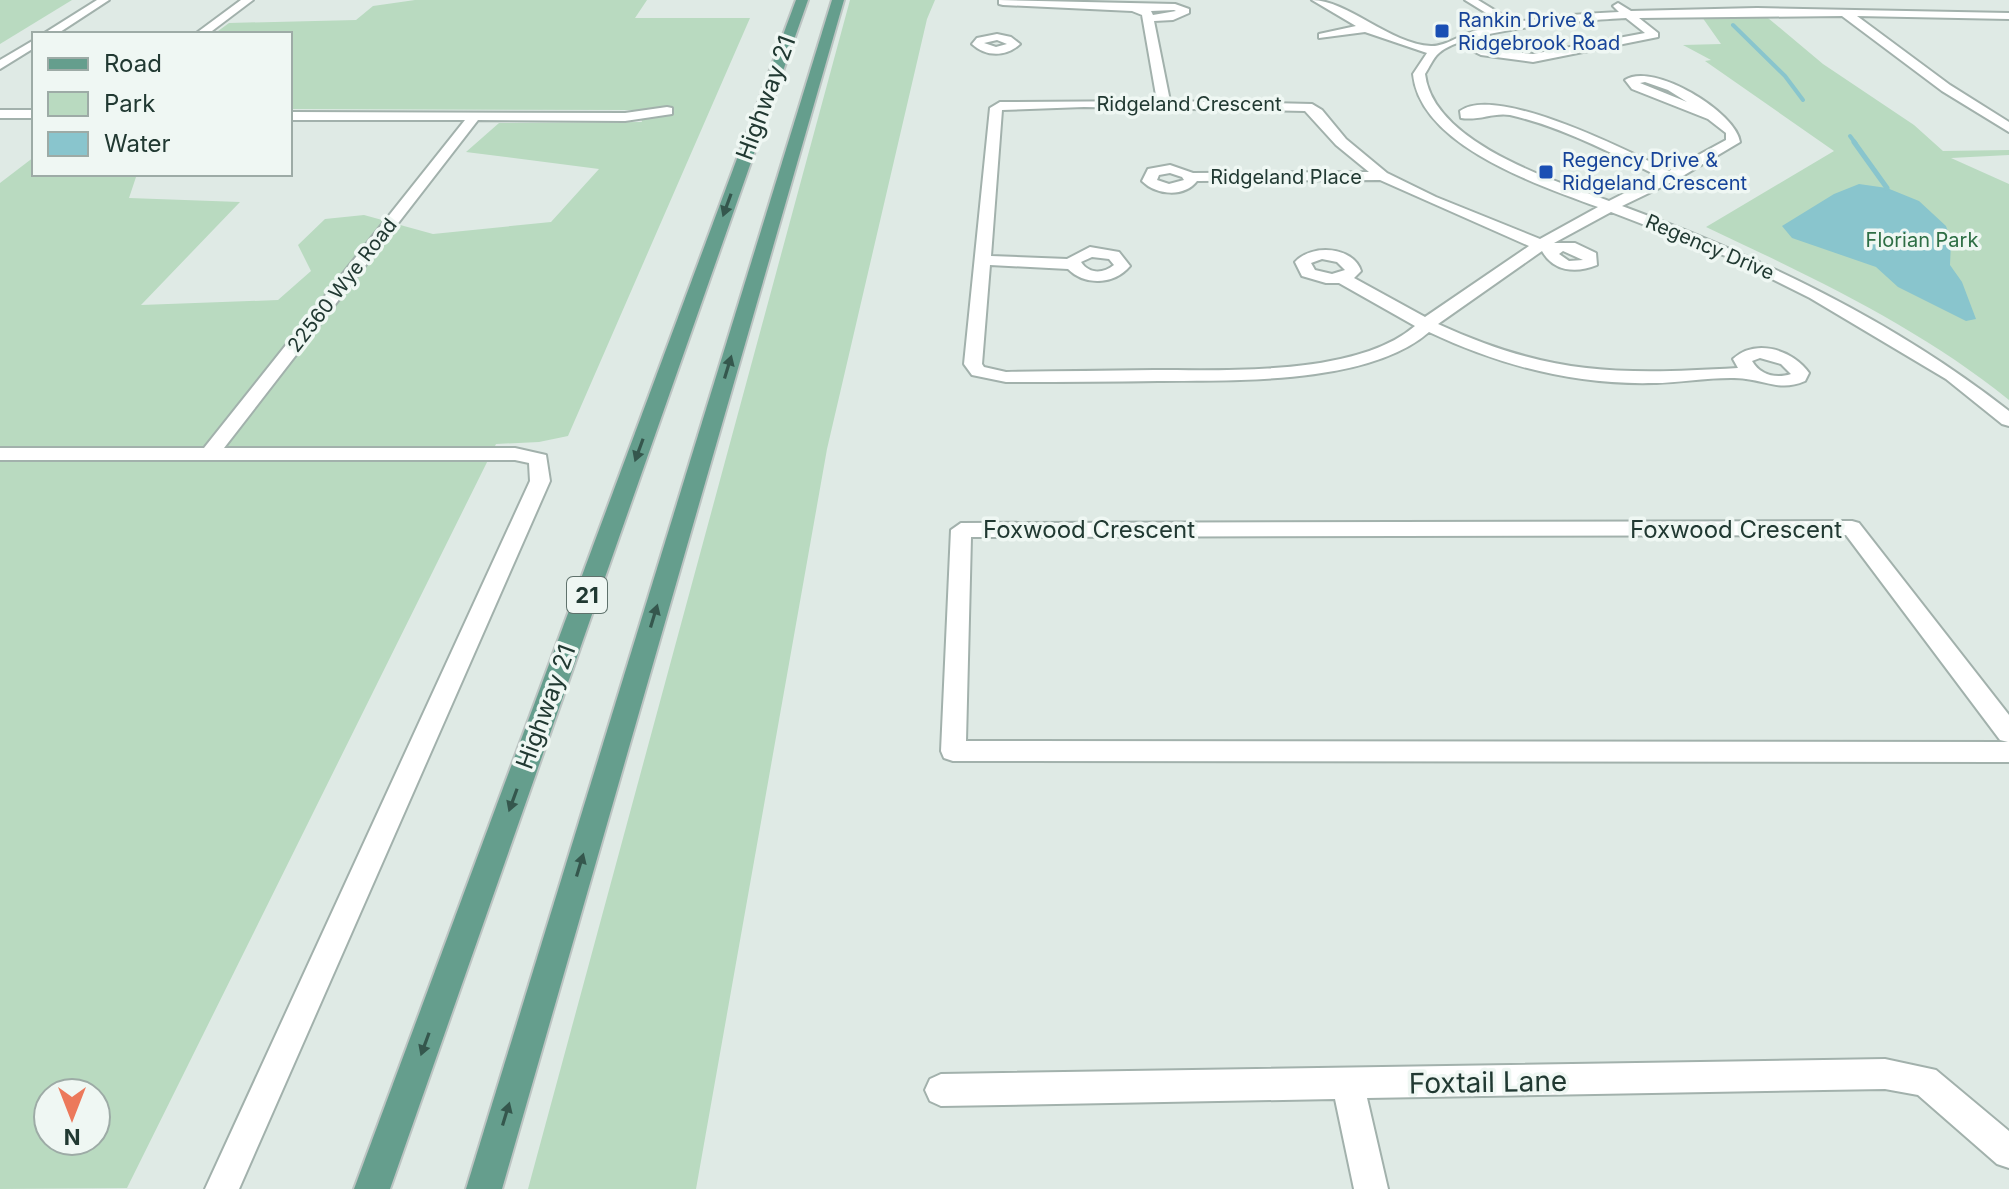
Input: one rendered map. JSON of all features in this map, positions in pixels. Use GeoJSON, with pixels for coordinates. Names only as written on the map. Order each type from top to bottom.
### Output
{"type":"FeatureCollection","features":[{"type":"Feature","properties":{"kind":"main road","name":"Highway 21"},"geometry":{"type":"LineString","coordinates":[[372,1189],[802,0]]}},
{"type":"Feature","properties":{"kind":"main road","name":"Highway 21"},"geometry":{"type":"LineString","coordinates":[[484,1189],[838,0]]}},
{"type":"Feature","properties":{"kind":"street"},"geometry":{"type":"LineString","coordinates":[[52,32],[104,0]]}},
{"type":"Feature","properties":{"kind":"street"},"geometry":{"type":"LineString","coordinates":[[204,32],[248,0]]}},
{"type":"Feature","properties":{"kind":"street"},"geometry":{"type":"LineString","coordinates":[[1317,0],[1366,28],[1431,50],[1455,35],[1503,19],[1573,10],[1826,6]]}},
{"type":"Feature","properties":{"kind":"street"},"geometry":{"type":"LineString","coordinates":[[1470,0],[1503,19]]}},
{"type":"Feature","properties":{"kind":"street"},"geometry":{"type":"LineString","coordinates":[[1481,52],[1533,58],[1654,35],[1610,0]]}},
{"type":"Feature","properties":{"kind":"street"},"geometry":{"type":"LineString","coordinates":[[1809,0],[1848,13],[2002,16]]}},
{"type":"Feature","properties":{"kind":"street"},"geometry":{"type":"LineString","coordinates":[[1969,0],[2002,16],[2009,25]]}},
{"type":"Feature","properties":{"kind":"street"},"geometry":{"type":"LineString","coordinates":[[997,37],[1002,9],[1175,7],[1185,11],[1173,17],[1150,18]]}},
{"type":"Feature","properties":{"kind":"street"},"geometry":{"type":"LineString","coordinates":[[1134,8],[1147,13],[1150,18],[1164,104]]}},
{"type":"Feature","properties":{"kind":"street"},"geometry":{"type":"LineString","coordinates":[[1848,13],[1946,88],[2009,128]]}},
{"type":"Feature","properties":{"kind":"street"},"geometry":{"type":"LineString","coordinates":[[1323,36],[1366,28]]}},
{"type":"Feature","properties":{"kind":"street"},"geometry":{"type":"LineString","coordinates":[[0,65],[32,44]]}},
{"type":"Feature","properties":{"kind":"street","name":"Regency Drive"},"geometry":{"type":"LineString","coordinates":[[1431,50],[1419,64],[1419,79],[1426,103],[1469,143],[1509,164],[1734,254],[1842,307],[1952,375],[2009,420]]}},
{"type":"Feature","properties":{"kind":"street"},"geometry":{"type":"LineString","coordinates":[[1643,77],[1667,83],[1708,115],[1636,86],[1631,80],[1643,77]]}},
{"type":"Feature","properties":{"kind":"street","name":"Ridgeland Crescent"},"geometry":{"type":"LineString","coordinates":[[1546,247],[1431,200],[1382,176],[1341,142],[1317,113],[1308,107],[1014,103],[996,108],[973,364],[978,371],[1006,377],[1249,375],[1341,365],[1408,341],[1428,323],[1546,247],[1609,205],[1671,177],[1733,142],[1732,132],[1708,115]]}},
{"type":"Feature","properties":{"kind":"street"},"geometry":{"type":"LineString","coordinates":[[1500,110],[1533,117],[1671,177]]}},
{"type":"Feature","properties":{"kind":"street"},"geometry":{"type":"LineString","coordinates":[[292,116],[625,117],[667,111]]}},
{"type":"Feature","properties":{"kind":"street"},"geometry":{"type":"LineString","coordinates":[[0,114],[32,114]]}},
{"type":"Feature","properties":{"kind":"street","name":"22560 Wye Road"},"geometry":{"type":"LineString","coordinates":[[209,454],[474,117]]}},
{"type":"Feature","properties":{"kind":"street","name":"Ridgeland Place"},"geometry":{"type":"LineString","coordinates":[[1190,177],[1382,176]]}},
{"type":"Feature","properties":{"kind":"street"},"geometry":{"type":"LineString","coordinates":[[981,260],[1073,264]]}},
{"type":"Feature","properties":{"kind":"street"},"geometry":{"type":"LineString","coordinates":[[1342,278],[1378,301],[1502,357],[1563,373],[1658,377],[1751,373]]}},
{"type":"Feature","properties":{"kind":"street"},"geometry":{"type":"LineString","coordinates":[[0,454],[515,454],[539,459],[540,481],[222,1189]]}},
{"type":"Feature","properties":{"kind":"street","name":"Foxwood Crescent"},"geometry":{"type":"LineString","coordinates":[[2009,733],[1852,528],[961,530],[953,751],[2009,752]]}},
{"type":"Feature","properties":{"kind":"street","name":"Foxtail Lane"},"geometry":{"type":"LineString","coordinates":[[941,1090],[1885,1074],[1925,1081],[2009,1152]]}},
{"type":"Feature","properties":{"kind":"street"},"geometry":{"type":"LineString","coordinates":[[1348,1085],[1371,1189]]}},
{"type":"Feature","properties":{"kind":"green space"},"geometry":{"type":"Polygon","coordinates":[[[0,0],[72,0],[0,44],[0,0]]]}},
{"type":"Feature","properties":{"kind":"green space"},"geometry":{"type":"Polygon","coordinates":[[[415,0],[647,0],[635,18],[750,18],[568,436],[539,442],[496,444],[127,1188],[0,1189],[0,183],[32,159],[32,176],[136,176],[129,198],[240,202],[141,305],[278,300],[311,271],[298,245],[325,219],[364,215],[433,234],[551,222],[599,169],[466,152],[499,123],[642,122],[638,110],[292,109],[292,32],[217,32],[229,23],[356,20],[373,6],[415,0]]]}},
{"type":"Feature","properties":{"kind":"green space"},"geometry":{"type":"Polygon","coordinates":[[[850,0],[935,0],[927,19],[827,449],[696,1189],[528,1189],[850,0]]]}},
{"type":"Feature","properties":{"kind":"green space","name":"Florian Park"},"geometry":{"type":"Polygon","coordinates":[[[1702,17],[1768,18],[1823,64],[1914,125],[1943,151],[2009,150],[2009,155],[1951,158],[2009,184],[2009,400],[1938,349],[1863,304],[1706,227],[1834,151],[1705,61],[1711,60],[1683,45],[1721,44],[1702,17]]]}},
{"type":"Feature","properties":{"kind":"water"},"geometry":{"type":"Polygon","coordinates":[[[1859,184],[1887,188],[1919,201],[1946,226],[1951,241],[1950,265],[1962,282],[1976,319],[1966,321],[1898,287],[1876,267],[1792,238],[1782,226],[1834,194],[1859,184]]]}},
{"type":"Feature","properties":{"kind":"waterway"},"geometry":{"type":"LineString","coordinates":[[1733,25],[1785,76],[1803,100]]}},
{"type":"Feature","properties":{"kind":"waterway"},"geometry":{"type":"LineString","coordinates":[[1850,136],[1856,144]]}},
{"type":"Feature","properties":{"kind":"waterway"},"geometry":{"type":"LineString","coordinates":[[1854,142],[1887,188]]}},
{"type":"Feature","properties":{"kind":"place","name":"Rankin Drive & Ridgebrook Road"},"geometry":{"type":"Point","coordinates":[1442,31]}},
{"type":"Feature","properties":{"kind":"place","name":"Regency Drive & Ridgeland Crescent"},"geometry":{"type":"Point","coordinates":[1546,172]}}]}
